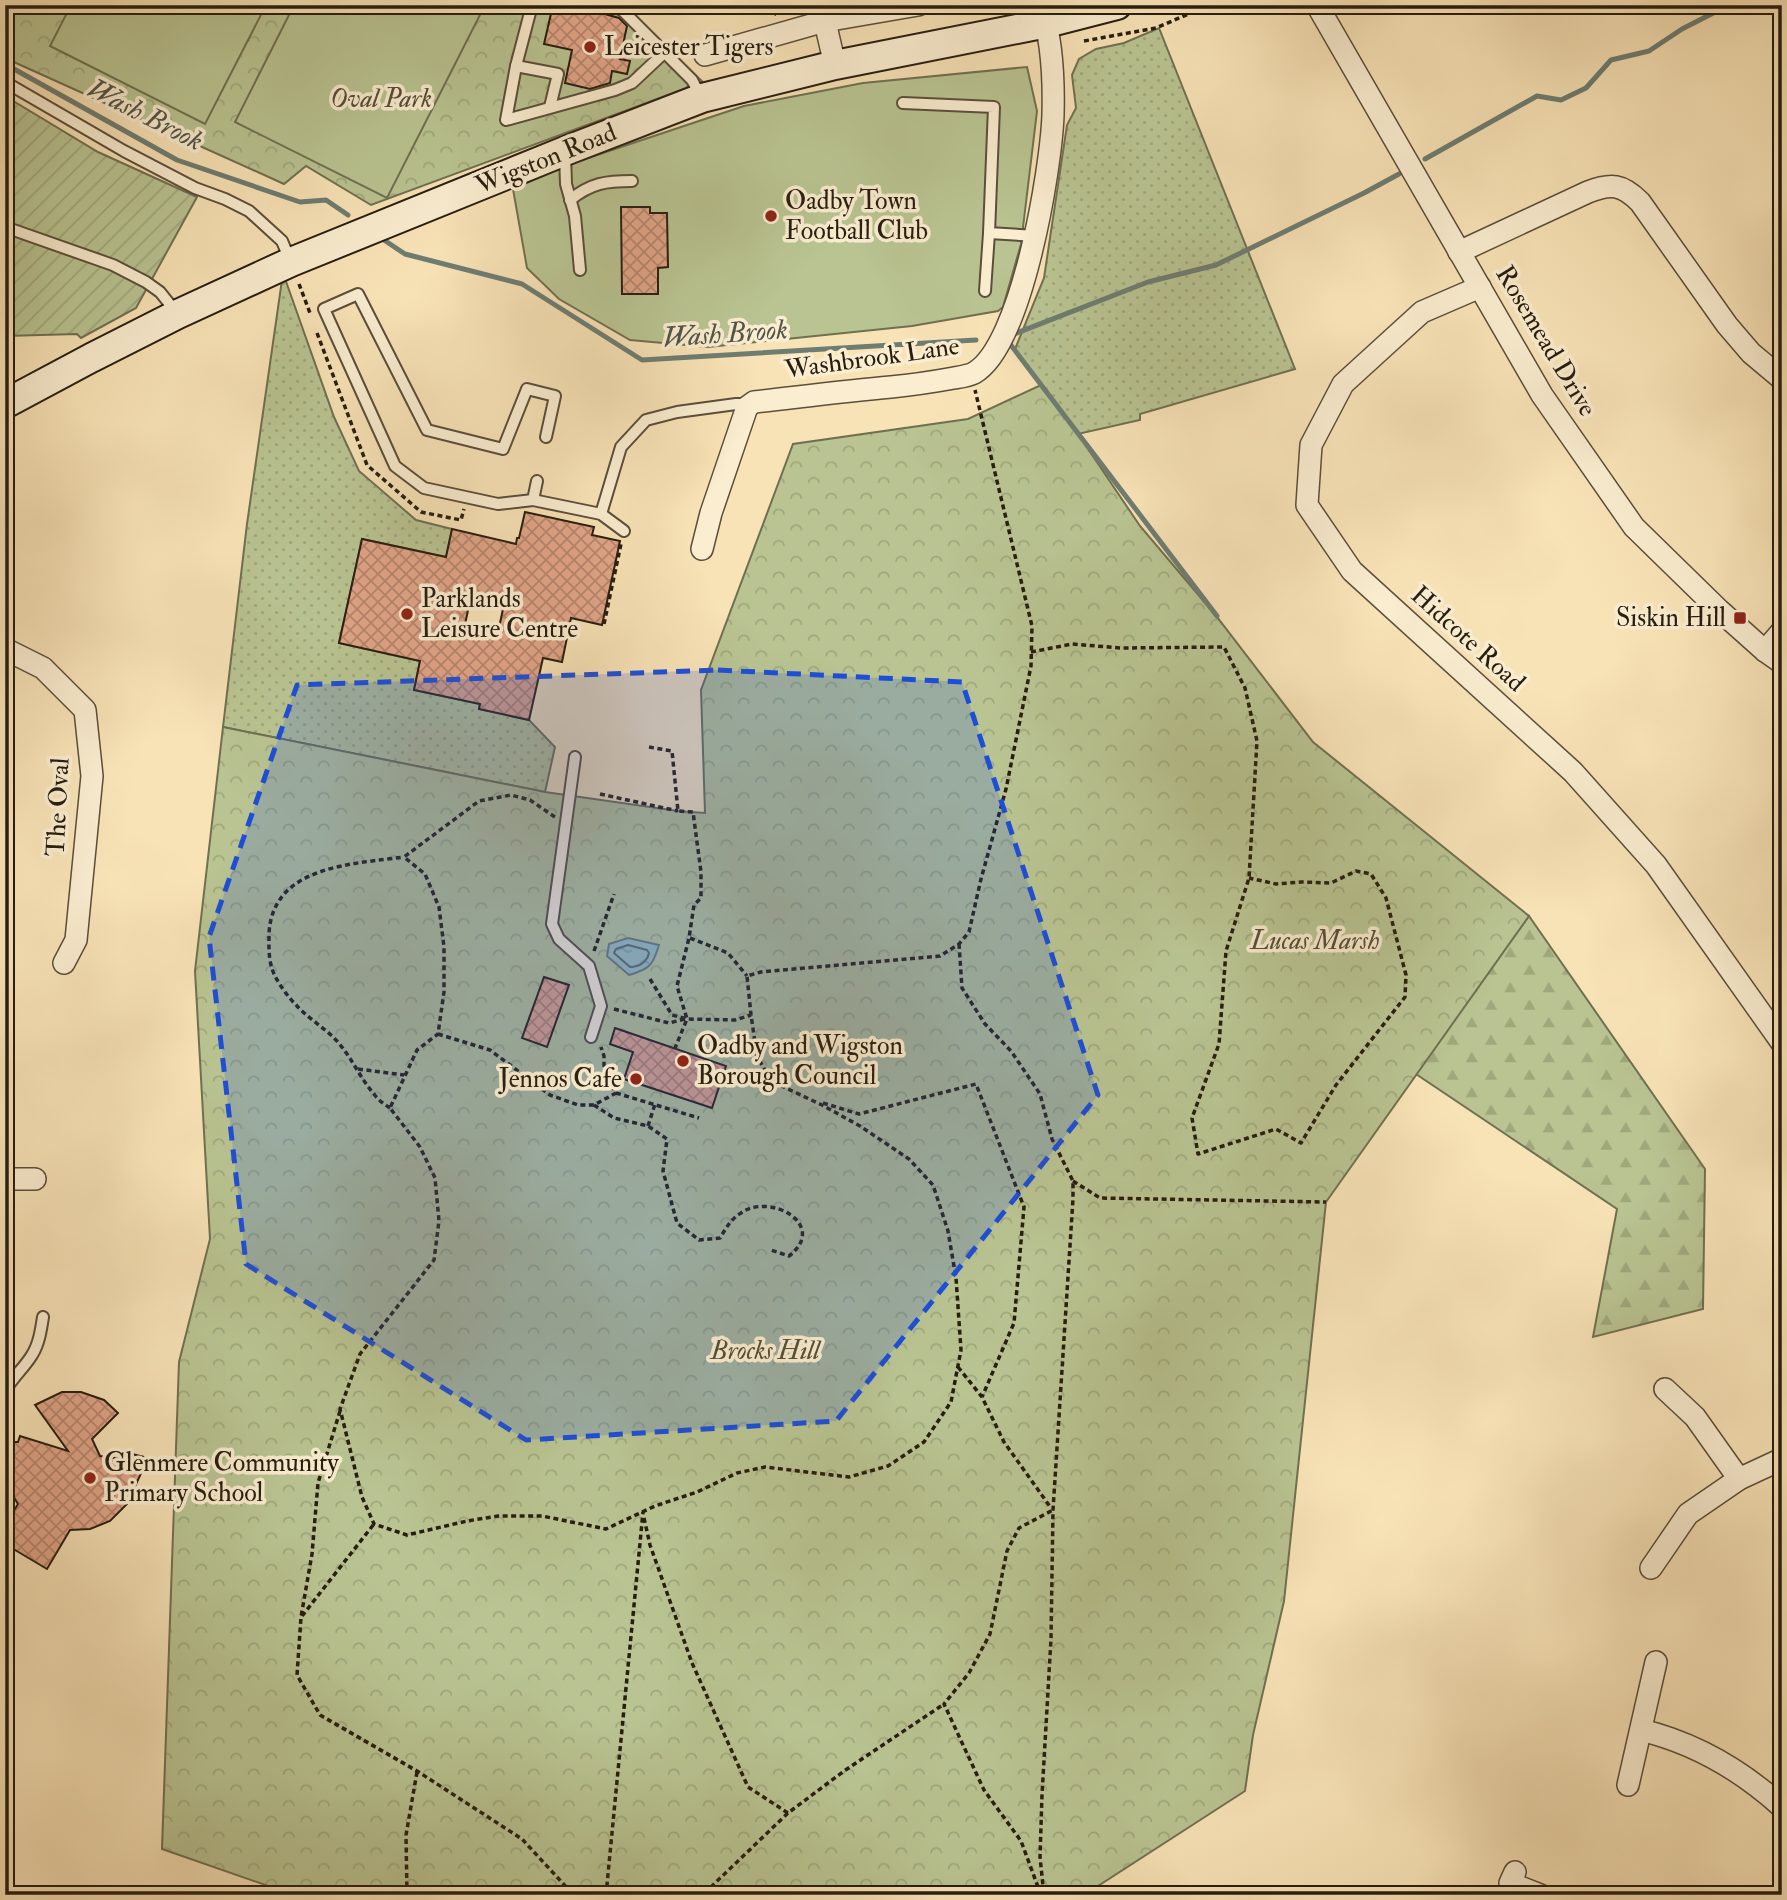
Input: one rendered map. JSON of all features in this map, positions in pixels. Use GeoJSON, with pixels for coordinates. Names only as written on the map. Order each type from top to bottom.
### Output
{"type":"FeatureCollection","features":[{"type":"Feature","properties":{"kind":"main road","name":"Wigston Road"},"geometry":{"type":"LineString","coordinates":[[5,404],[178,314],[291,262],[565,151],[702,99],[1044,14],[1115,6]]}},
{"type":"Feature","properties":{"kind":"street"},"geometry":{"type":"LineString","coordinates":[[705,55],[823,13],[918,5]]}},
{"type":"Feature","properties":{"kind":"street","name":"Rosemead Drive"},"geometry":{"type":"LineString","coordinates":[[1317,5],[1542,396],[1634,527],[1719,610],[1773,657]]}},
{"type":"Feature","properties":{"kind":"street"},"geometry":{"type":"LineString","coordinates":[[823,13],[835,65]]}},
{"type":"Feature","properties":{"kind":"street","name":"Washbrook Lane"},"geometry":{"type":"LineString","coordinates":[[747,408],[754,402],[917,385],[972,374],[988,363],[1013,311],[1036,236],[1053,117],[1053,89],[1044,14]]}},
{"type":"Feature","properties":{"kind":"street"},"geometry":{"type":"LineString","coordinates":[[1459,252],[1588,192],[1602,187],[1618,186],[1630,192],[1640,202],[1727,325],[1751,353],[1782,379]]}},
{"type":"Feature","properties":{"kind":"street","name":"Hidcote Road"},"geometry":{"type":"LineString","coordinates":[[1479,287],[1422,312],[1343,384],[1311,445],[1307,505],[1352,571],[1573,772],[1656,864],[1781,1040]]}},
{"type":"Feature","properties":{"kind":"street"},"geometry":{"type":"LineString","coordinates":[[702,549],[710,513],[747,408]]}},
{"type":"Feature","properties":{"kind":"street"},"geometry":{"type":"LineString","coordinates":[[1773,657],[1782,631]]}},
{"type":"Feature","properties":{"kind":"street","name":"The Oval"},"geometry":{"type":"LineString","coordinates":[[5,649],[43,668],[85,710],[92,776],[76,940],[64,963]]}},
{"type":"Feature","properties":{"kind":"street"},"geometry":{"type":"LineString","coordinates":[[5,1179],[36,1179]]}},
{"type":"Feature","properties":{"kind":"street"},"geometry":{"type":"LineString","coordinates":[[1665,1389],[1695,1418],[1739,1479]]}},
{"type":"Feature","properties":{"kind":"street"},"geometry":{"type":"LineString","coordinates":[[1651,1568],[1688,1514],[1739,1479],[1782,1459]]}},
{"type":"Feature","properties":{"kind":"street"},"geometry":{"type":"LineString","coordinates":[[1628,1786],[1656,1662]]}},
{"type":"Feature","properties":{"kind":"street"},"geometry":{"type":"LineString","coordinates":[[1641,1730],[1691,1745],[1714,1757],[1756,1785],[1782,1807]]}},
{"type":"Feature","properties":{"kind":"street"},"geometry":{"type":"LineString","coordinates":[[1510,1882],[1540,1895]]}},
{"type":"Feature","properties":{"kind":"lane"},"geometry":{"type":"LineString","coordinates":[[532,5],[516,66],[506,120],[632,83],[665,52]]}},
{"type":"Feature","properties":{"kind":"lane"},"geometry":{"type":"LineString","coordinates":[[614,5],[692,80],[702,99]]}},
{"type":"Feature","properties":{"kind":"lane"},"geometry":{"type":"LineString","coordinates":[[516,66],[558,74],[550,107]]}},
{"type":"Feature","properties":{"kind":"lane"},"geometry":{"type":"LineString","coordinates":[[5,82],[124,151],[195,188],[249,211],[282,241],[291,262]]}},
{"type":"Feature","properties":{"kind":"lane"},"geometry":{"type":"LineString","coordinates":[[903,103],[994,107],[985,291]]}},
{"type":"Feature","properties":{"kind":"lane"},"geometry":{"type":"LineString","coordinates":[[565,151],[566,184],[576,224],[580,270]]}},
{"type":"Feature","properties":{"kind":"lane"},"geometry":{"type":"LineString","coordinates":[[570,200],[596,184],[632,181]]}},
{"type":"Feature","properties":{"kind":"lane"},"geometry":{"type":"LineString","coordinates":[[5,227],[113,265],[160,292],[178,314]]}},
{"type":"Feature","properties":{"kind":"lane"},"geometry":{"type":"LineString","coordinates":[[989,233],[1036,236]]}},
{"type":"Feature","properties":{"kind":"lane"},"geometry":{"type":"LineString","coordinates":[[546,437],[555,396],[527,389],[503,449],[427,430],[358,294],[324,309],[395,466],[425,488],[498,505],[533,500],[601,514],[624,531]]}},
{"type":"Feature","properties":{"kind":"lane","name":"Washbrook Lane"},"geometry":{"type":"LineString","coordinates":[[601,514],[621,447],[646,420],[677,412],[736,404],[747,408]]}},
{"type":"Feature","properties":{"kind":"lane"},"geometry":{"type":"LineString","coordinates":[[533,500],[537,481]]}},
{"type":"Feature","properties":{"kind":"lane"},"geometry":{"type":"LineString","coordinates":[[575,757],[552,924],[559,939],[589,966],[601,1006],[591,1037]]}},
{"type":"Feature","properties":{"kind":"lane"},"geometry":{"type":"LineString","coordinates":[[5,1391],[37,1345],[43,1317]]}},
{"type":"Feature","properties":{"kind":"path"},"geometry":{"type":"LineString","coordinates":[[1084,41],[1156,28],[1209,5]]}},
{"type":"Feature","properties":{"kind":"path"},"geometry":{"type":"LineString","coordinates":[[291,262],[310,313]]}},
{"type":"Feature","properties":{"kind":"path"},"geometry":{"type":"LineString","coordinates":[[315,326],[367,465],[421,512],[461,520],[465,505]]}},
{"type":"Feature","properties":{"kind":"path"},"geometry":{"type":"LineString","coordinates":[[747,976],[761,972],[940,956],[959,944],[969,932],[1006,789],[1031,666],[1032,626],[972,374]]}},
{"type":"Feature","properties":{"kind":"path"},"geometry":{"type":"LineString","coordinates":[[604,624],[624,531]]}},
{"type":"Feature","properties":{"kind":"path"},"geometry":{"type":"LineString","coordinates":[[1031,652],[1072,644],[1121,648],[1224,648],[1245,688],[1257,741],[1250,878],[1226,951],[1219,1044],[1192,1118],[1198,1154],[1276,1129],[1301,1143],[1336,1085],[1405,996],[1406,975],[1386,898],[1371,874],[1356,871],[1331,883],[1276,884],[1250,878]]}},
{"type":"Feature","properties":{"kind":"path"},"geometry":{"type":"LineString","coordinates":[[649,747],[672,751],[678,811]]}},
{"type":"Feature","properties":{"kind":"path"},"geometry":{"type":"LineString","coordinates":[[600,794],[693,812],[701,872],[701,898],[694,905],[690,938],[677,986],[687,1019],[675,1048]]}},
{"type":"Feature","properties":{"kind":"path"},"geometry":{"type":"LineString","coordinates":[[566,825],[530,800],[511,795],[479,801],[404,857],[347,864],[317,873],[293,885],[279,901],[270,925],[269,957],[274,975],[296,1005],[337,1042],[375,1096],[390,1108],[420,1147],[435,1178],[439,1221],[434,1260],[360,1354],[340,1409],[318,1483],[312,1554],[301,1618],[297,1675],[320,1715],[417,1771],[522,1839],[569,1890],[577,1895]]}},
{"type":"Feature","properties":{"kind":"path"},"geometry":{"type":"LineString","coordinates":[[390,1108],[417,1050],[438,1034],[444,992],[444,947],[439,907],[425,874],[404,857]]}},
{"type":"Feature","properties":{"kind":"path"},"geometry":{"type":"LineString","coordinates":[[589,966],[614,894]]}},
{"type":"Feature","properties":{"kind":"path"},"geometry":{"type":"LineString","coordinates":[[340,1409],[362,1497],[374,1524],[407,1535],[498,1516],[542,1516],[606,1529],[737,1473],[765,1467],[849,1477],[888,1466],[924,1442],[951,1402],[961,1350],[956,1278],[948,1231],[933,1185],[909,1159],[860,1126],[771,1081],[757,1056],[747,976],[728,953],[690,938]]}},
{"type":"Feature","properties":{"kind":"path"},"geometry":{"type":"LineString","coordinates":[[959,944],[962,988],[985,1024],[1011,1051],[1040,1094],[1052,1139],[1073,1181],[1052,1510],[1051,1639],[1040,1857],[1043,1895]]}},
{"type":"Feature","properties":{"kind":"path"},"geometry":{"type":"LineString","coordinates":[[650,979],[672,1015],[687,1019]]}},
{"type":"Feature","properties":{"kind":"path"},"geometry":{"type":"LineString","coordinates":[[601,1006],[669,1023],[687,1019],[735,1020],[751,1015]]}},
{"type":"Feature","properties":{"kind":"path"},"geometry":{"type":"LineString","coordinates":[[438,1034],[490,1050],[550,1095],[578,1105],[594,1105],[616,1093],[699,1118]]}},
{"type":"Feature","properties":{"kind":"path"},"geometry":{"type":"LineString","coordinates":[[591,1037],[598,1041],[604,1056],[604,1070],[616,1093]]}},
{"type":"Feature","properties":{"kind":"path"},"geometry":{"type":"LineString","coordinates":[[358,1069],[404,1075]]}},
{"type":"Feature","properties":{"kind":"path"},"geometry":{"type":"LineString","coordinates":[[811,1100],[859,1114],[976,1084],[1024,1207],[1014,1323],[982,1397]]}},
{"type":"Feature","properties":{"kind":"path"},"geometry":{"type":"LineString","coordinates":[[648,1126],[655,1104]]}},
{"type":"Feature","properties":{"kind":"path"},"geometry":{"type":"LineString","coordinates":[[594,1105],[614,1118],[648,1126],[667,1139],[663,1171],[677,1223],[699,1240],[720,1238],[730,1221],[743,1211],[758,1206],[778,1208],[798,1219],[803,1233],[798,1250],[789,1256],[771,1250]]}},
{"type":"Feature","properties":{"kind":"path"},"geometry":{"type":"LineString","coordinates":[[1073,1181],[1100,1198],[1326,1202]]}},
{"type":"Feature","properties":{"kind":"path"},"geometry":{"type":"LineString","coordinates":[[958,1367],[982,1397],[1004,1442],[1052,1510]]}},
{"type":"Feature","properties":{"kind":"path"},"geometry":{"type":"LineString","coordinates":[[707,1895],[713,1885],[788,1813],[844,1771],[944,1704],[969,1673],[990,1634],[1007,1552],[1019,1528],[1052,1510]]}},
{"type":"Feature","properties":{"kind":"path"},"geometry":{"type":"LineString","coordinates":[[642,1512],[650,1545],[692,1663],[748,1787],[788,1813]]}},
{"type":"Feature","properties":{"kind":"path"},"geometry":{"type":"LineString","coordinates":[[606,1895],[642,1512]]}},
{"type":"Feature","properties":{"kind":"path"},"geometry":{"type":"LineString","coordinates":[[301,1618],[374,1524]]}},
{"type":"Feature","properties":{"kind":"path"},"geometry":{"type":"LineString","coordinates":[[944,1704],[984,1790],[1021,1841],[1043,1895]]}},
{"type":"Feature","properties":{"kind":"path"},"geometry":{"type":"LineString","coordinates":[[407,1895],[405,1835],[417,1771]]}},
{"type":"Feature","properties":{"kind":"highlighted area"},"geometry":{"type":"Polygon","coordinates":[[[718,670],[962,682],[1098,1095],[836,1421],[526,1440],[246,1264],[209,937],[297,685],[718,670]]]}},
{"type":"Feature","properties":{"kind":"green space","name":"Oval Park"},"geometry":{"type":"Polygon","coordinates":[[[5,5],[621,5],[703,82],[371,205],[306,166],[284,184],[5,58],[5,5]]]}},
{"type":"Feature","properties":{"kind":"green space"},"geometry":{"type":"Polygon","coordinates":[[[71,5],[266,5],[205,124],[50,46],[71,5]]]}},
{"type":"Feature","properties":{"kind":"green space"},"geometry":{"type":"Polygon","coordinates":[[[294,5],[485,5],[387,198],[235,122],[294,5]]]}},
{"type":"Feature","properties":{"kind":"green space"},"geometry":{"type":"Polygon","coordinates":[[[1159,28],[1295,369],[1140,414],[1140,420],[1078,434],[1015,349],[1044,278],[1067,125],[1076,108],[1072,75],[1079,59],[1096,49],[1124,43],[1159,28]]]}},
{"type":"Feature","properties":{"kind":"green space","name":"Oadby Town Football Club"},"geometry":{"type":"Polygon","coordinates":[[[1027,67],[1037,111],[1021,244],[1003,307],[998,311],[912,326],[708,347],[630,340],[559,299],[527,268],[513,189],[567,165],[744,106],[863,83],[1027,67]]]}},
{"type":"Feature","properties":{"kind":"green space"},"geometry":{"type":"Polygon","coordinates":[[[5,96],[98,152],[197,197],[136,308],[81,338],[77,334],[5,336],[5,96]]]}},
{"type":"Feature","properties":{"kind":"green space"},"geometry":{"type":"Polygon","coordinates":[[[283,273],[334,417],[359,471],[416,520],[452,529],[446,557],[362,539],[339,643],[420,661],[414,690],[480,704],[479,709],[529,720],[555,747],[545,792],[223,727],[247,524],[283,273]]]}},
{"type":"Feature","properties":{"kind":"green space","name":"Brocks Hill"},"geometry":{"type":"Polygon","coordinates":[[[1041,385],[1078,434],[1140,526],[1217,617],[1313,742],[1529,916],[1326,1202],[1284,1601],[1253,1735],[1245,1791],[1084,1895],[294,1895],[162,1849],[179,1362],[210,1239],[195,971],[223,727],[545,792],[705,813],[701,690],[793,444],[968,419],[1041,385]]]}},
{"type":"Feature","properties":{"kind":"green space"},"geometry":{"type":"Polygon","coordinates":[[[1529,916],[1705,1169],[1703,1309],[1593,1337],[1617,1209],[1410,1070],[1529,916]]]}},
{"type":"Feature","properties":{"kind":"water"},"geometry":{"type":"Polygon","coordinates":[[[628,938],[659,945],[650,965],[629,975],[607,956],[609,944],[628,938]]]}},
{"type":"Feature","properties":{"kind":"building","name":"Leicester Tigers"},"geometry":{"type":"Polygon","coordinates":[[[553,5],[595,5],[594,11],[619,18],[627,26],[620,59],[630,61],[627,74],[612,71],[610,83],[590,89],[565,83],[572,50],[544,44],[553,5]]]}},
{"type":"Feature","properties":{"kind":"building"},"geometry":{"type":"Polygon","coordinates":[[[621,207],[650,207],[650,213],[667,213],[668,267],[658,268],[658,294],[622,294],[621,207]]]}},
{"type":"Feature","properties":{"kind":"building","name":"Parklands Leisure Centre"},"geometry":{"type":"Polygon","coordinates":[[[525,512],[594,527],[592,535],[620,541],[602,625],[571,618],[562,662],[543,658],[529,720],[479,709],[480,704],[414,690],[420,661],[339,643],[362,539],[446,557],[452,529],[516,544],[525,512]],[[470,601],[464,629],[497,637],[503,609],[470,601]]]}},
{"type":"Feature","properties":{"kind":"building"},"geometry":{"type":"Polygon","coordinates":[[[544,977],[569,985],[547,1047],[522,1038],[544,977]]]}},
{"type":"Feature","properties":{"kind":"building"},"geometry":{"type":"Polygon","coordinates":[[[615,1028],[726,1066],[712,1108],[624,1079],[633,1052],[610,1044],[615,1028]]]}},
{"type":"Feature","properties":{"kind":"building"},"geometry":{"type":"Polygon","coordinates":[[[62,1392],[81,1392],[104,1400],[118,1413],[92,1439],[100,1456],[130,1460],[132,1454],[148,1458],[127,1504],[110,1521],[90,1529],[70,1530],[47,1569],[5,1544],[5,1525],[18,1504],[5,1483],[5,1442],[18,1442],[20,1436],[68,1451],[35,1405],[62,1392]]]}},
{"type":"Feature","properties":{"kind":"waterway","name":"Wash Brook"},"geometry":{"type":"LineString","coordinates":[[1425,159],[1537,96],[1561,100],[1586,88],[1611,60],[1649,51],[1682,29],[1729,5]]}},
{"type":"Feature","properties":{"kind":"waterway","name":"Wash Brook"},"geometry":{"type":"LineString","coordinates":[[5,64],[177,160],[300,202],[326,200],[348,215]]}},
{"type":"Feature","properties":{"kind":"waterway"},"geometry":{"type":"LineString","coordinates":[[1009,336],[1148,282],[1216,265],[1399,174]]}},
{"type":"Feature","properties":{"kind":"waterway","name":"Wash Brook"},"geometry":{"type":"LineString","coordinates":[[381,238],[405,254],[522,284],[642,360],[976,340]]}},
{"type":"Feature","properties":{"kind":"waterway","name":"Wash Brook"},"geometry":{"type":"LineString","coordinates":[[1007,340],[1217,616]]}},
{"type":"Feature","properties":{"kind":"place","name":"Leicester Tigers"},"geometry":{"type":"Point","coordinates":[590,47]}},
{"type":"Feature","properties":{"kind":"place","name":"Oadby Town Football Club"},"geometry":{"type":"Point","coordinates":[771,216]}},
{"type":"Feature","properties":{"kind":"place","name":"Parklands Leisure Centre"},"geometry":{"type":"Point","coordinates":[407,614]}},
{"type":"Feature","properties":{"kind":"place","name":"Siskin Hill"},"geometry":{"type":"Point","coordinates":[1740,618]}},
{"type":"Feature","properties":{"kind":"place","name":"Oadby and Wigston Borough Council"},"geometry":{"type":"Point","coordinates":[683,1061]}},
{"type":"Feature","properties":{"kind":"place","name":"Jennos Cafe"},"geometry":{"type":"Point","coordinates":[636,1079]}},
{"type":"Feature","properties":{"kind":"place","name":"Glenmere Community Primary School"},"geometry":{"type":"Point","coordinates":[90,1478]}},
{"type":"Feature","properties":{"kind":"park label","name":"Lucas Marsh"},"geometry":{"type":"Point","coordinates":[1315,941]}}]}
